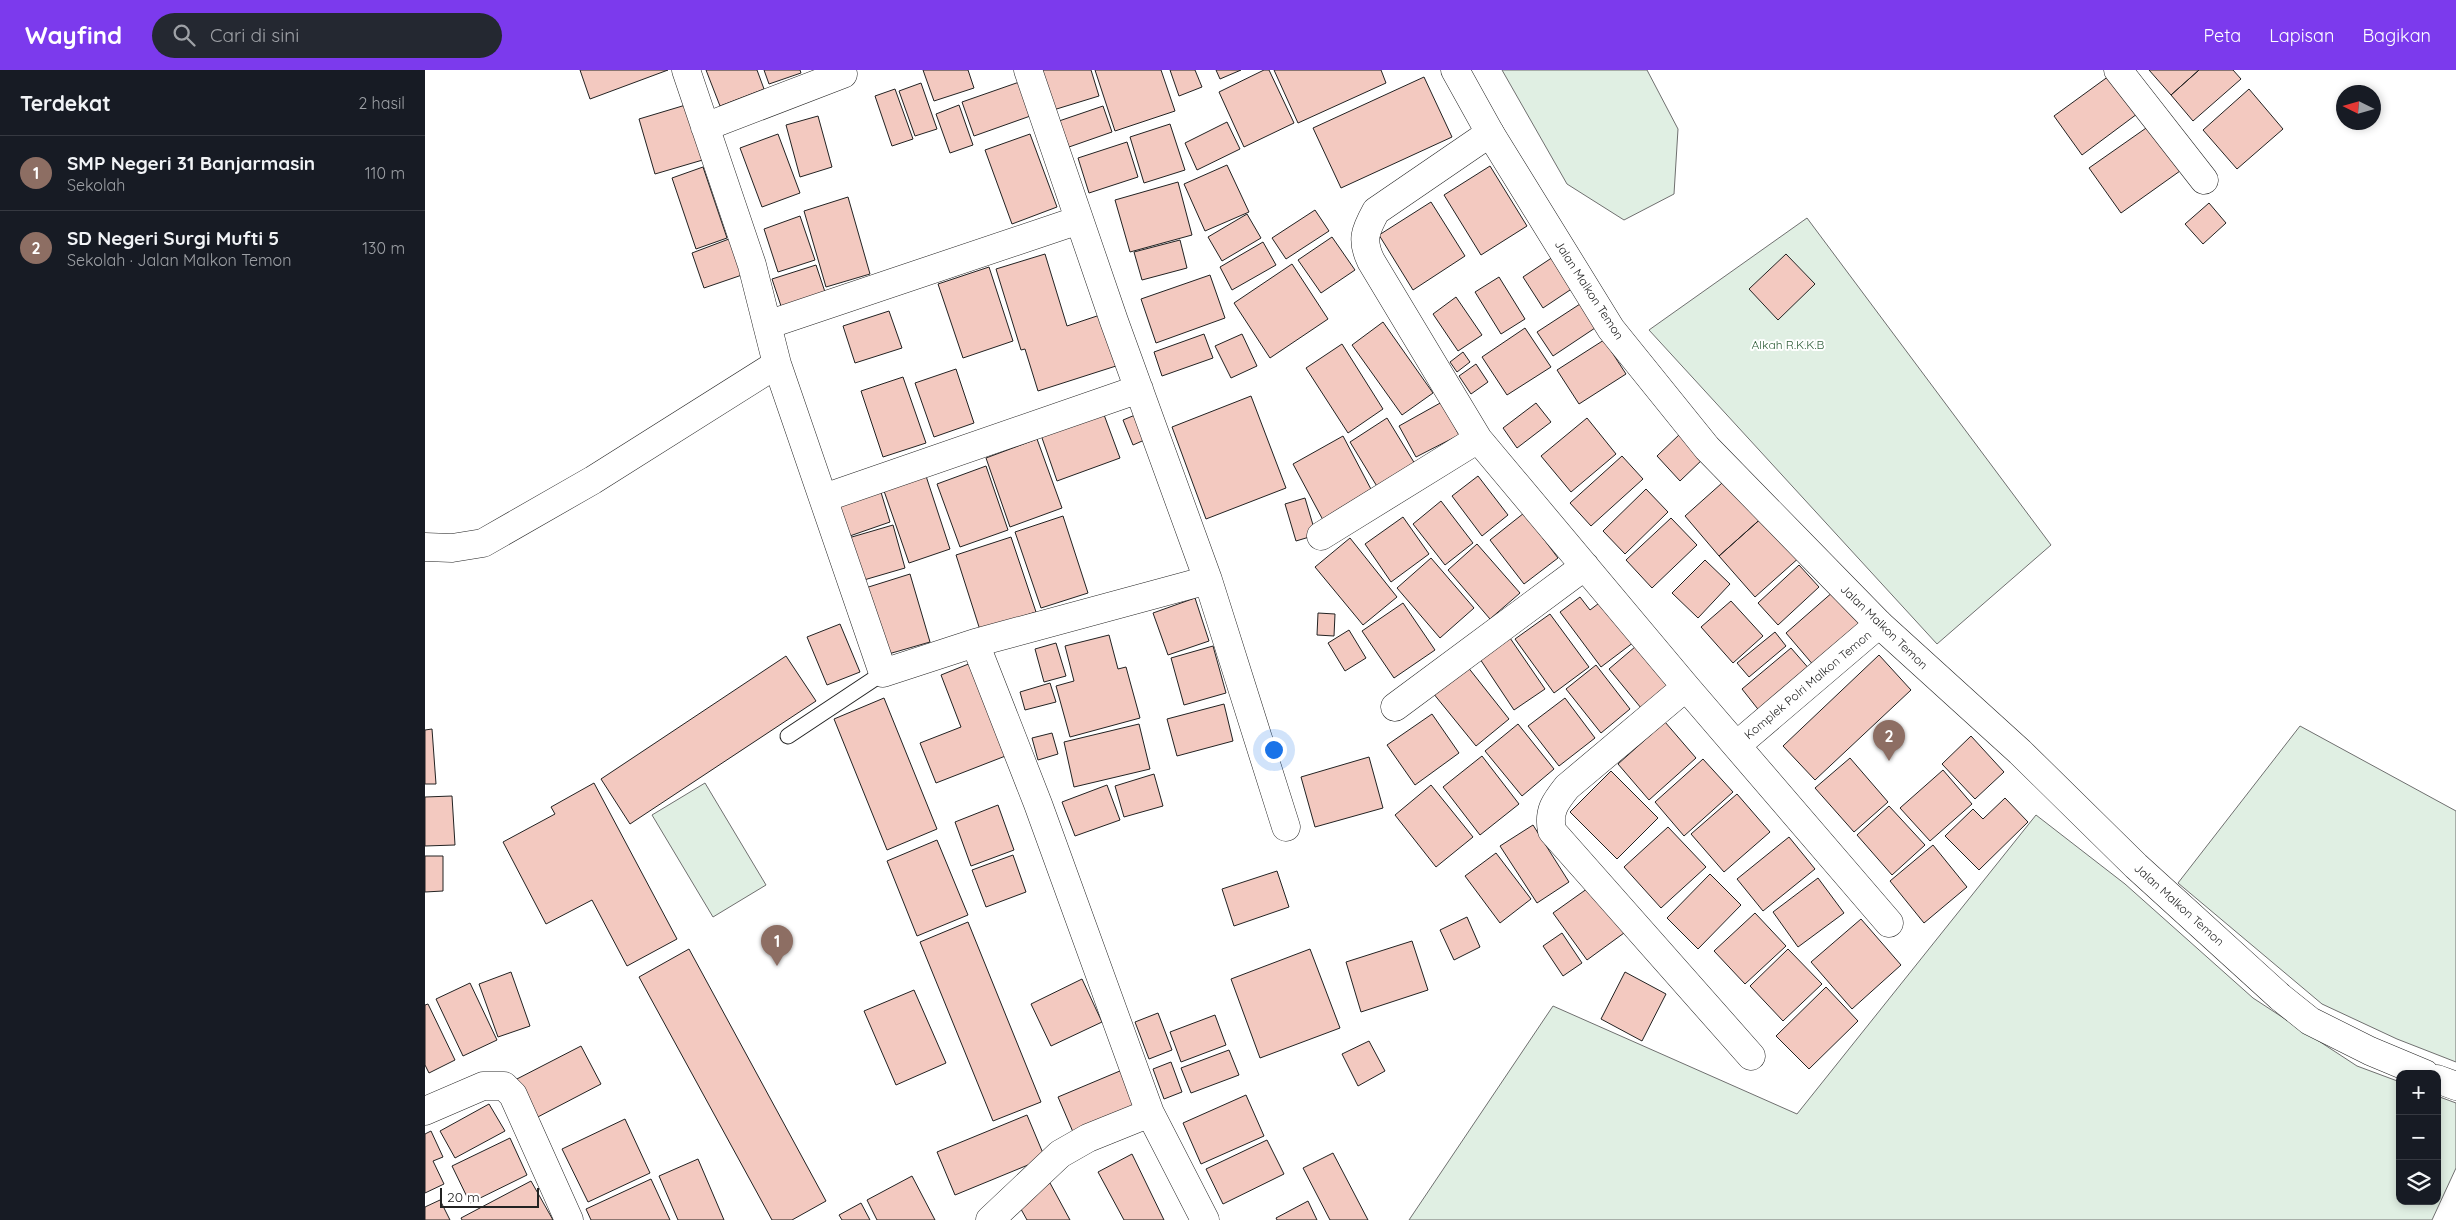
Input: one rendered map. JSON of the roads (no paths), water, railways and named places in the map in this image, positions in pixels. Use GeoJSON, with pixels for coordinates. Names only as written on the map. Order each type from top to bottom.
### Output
{"type":"FeatureCollection","features":[{"type":"Feature","properties":{"kind":"street"},"geometry":{"type":"LineString","coordinates":[[686,70],[752,266],[777,364],[883,673],[975,643],[1208,580]]}},
{"type":"Feature","properties":{"kind":"street"},"geometry":{"type":"LineString","coordinates":[[1028,70],[1079,220],[1208,580],[1286,827]]}},
{"type":"Feature","properties":{"kind":"street","name":"Jalan Malkon Temon"},"geometry":{"type":"LineString","coordinates":[[1455,70],[1490,132],[1611,328],[1707,448],[1879,624],[2020,752],[2136,866],[2310,1021],[2370,1051],[2415,1070]]}},
{"type":"Feature","properties":{"kind":"street"},"geometry":{"type":"LineString","coordinates":[[2118,70],[2204,180]]}},
{"type":"Feature","properties":{"kind":"street"},"geometry":{"type":"LineString","coordinates":[[705,127],[845,71]]}},
{"type":"Feature","properties":{"kind":"street"},"geometry":{"type":"LineString","coordinates":[[1490,132],[1376,211],[1367,228],[1364,246],[1371,261],[1478,438],[1686,687],[1889,923]]}},
{"type":"Feature","properties":{"kind":"street"},"geometry":{"type":"LineString","coordinates":[[767,325],[1079,220]]}},
{"type":"Feature","properties":{"kind":"street"},"geometry":{"type":"LineString","coordinates":[[425,547],[452,548],[483,543],[593,480],[777,364]]}},
{"type":"Feature","properties":{"kind":"street"},"geometry":{"type":"LineString","coordinates":[[824,498],[1139,388]]}},
{"type":"Feature","properties":{"kind":"street"},"geometry":{"type":"LineString","coordinates":[[1321,536],[1478,438]]}},
{"type":"Feature","properties":{"kind":"street"},"geometry":{"type":"LineString","coordinates":[[1395,707],[1585,566]]}},
{"type":"Feature","properties":{"kind":"street","name":"Komplek Polri Malkon Temon"},"geometry":{"type":"LineString","coordinates":[[1737,745],[1879,624]]}},
{"type":"Feature","properties":{"kind":"street"},"geometry":{"type":"LineString","coordinates":[[975,643],[1039,804],[1150,1113],[1205,1220]]}},
{"type":"Feature","properties":{"kind":"street"},"geometry":{"type":"LineString","coordinates":[[1686,687],[1567,787],[1555,802],[1549,817],[1552,831],[1751,1056]]}},
{"type":"Feature","properties":{"kind":"street"},"geometry":{"type":"LineString","coordinates":[[2441,1080],[2456,1086]]}},
{"type":"Feature","properties":{"kind":"street"},"geometry":{"type":"LineString","coordinates":[[425,1111],[483,1086],[504,1086],[513,1095],[569,1220]]}},
{"type":"Feature","properties":{"kind":"street"},"geometry":{"type":"LineString","coordinates":[[990,1220],[1060,1154],[1088,1138],[1150,1113]]}},
{"type":"Feature","properties":{"kind":"lane"},"geometry":{"type":"LineString","coordinates":[[788,736],[883,673]]}},
{"type":"Feature","properties":{"kind":"place","name":"SD Negeri Surgi Mufti 5"},"geometry":{"type":"Point","coordinates":[1889,761]}},
{"type":"Feature","properties":{"kind":"place","name":"SMP Negeri 31 Banjarmasin"},"geometry":{"type":"Point","coordinates":[777,966]}},
{"type":"Feature","properties":{"kind":"park label","name":"Alkah R.K.K.B"},"geometry":{"type":"Point","coordinates":[1788,345]}}]}
